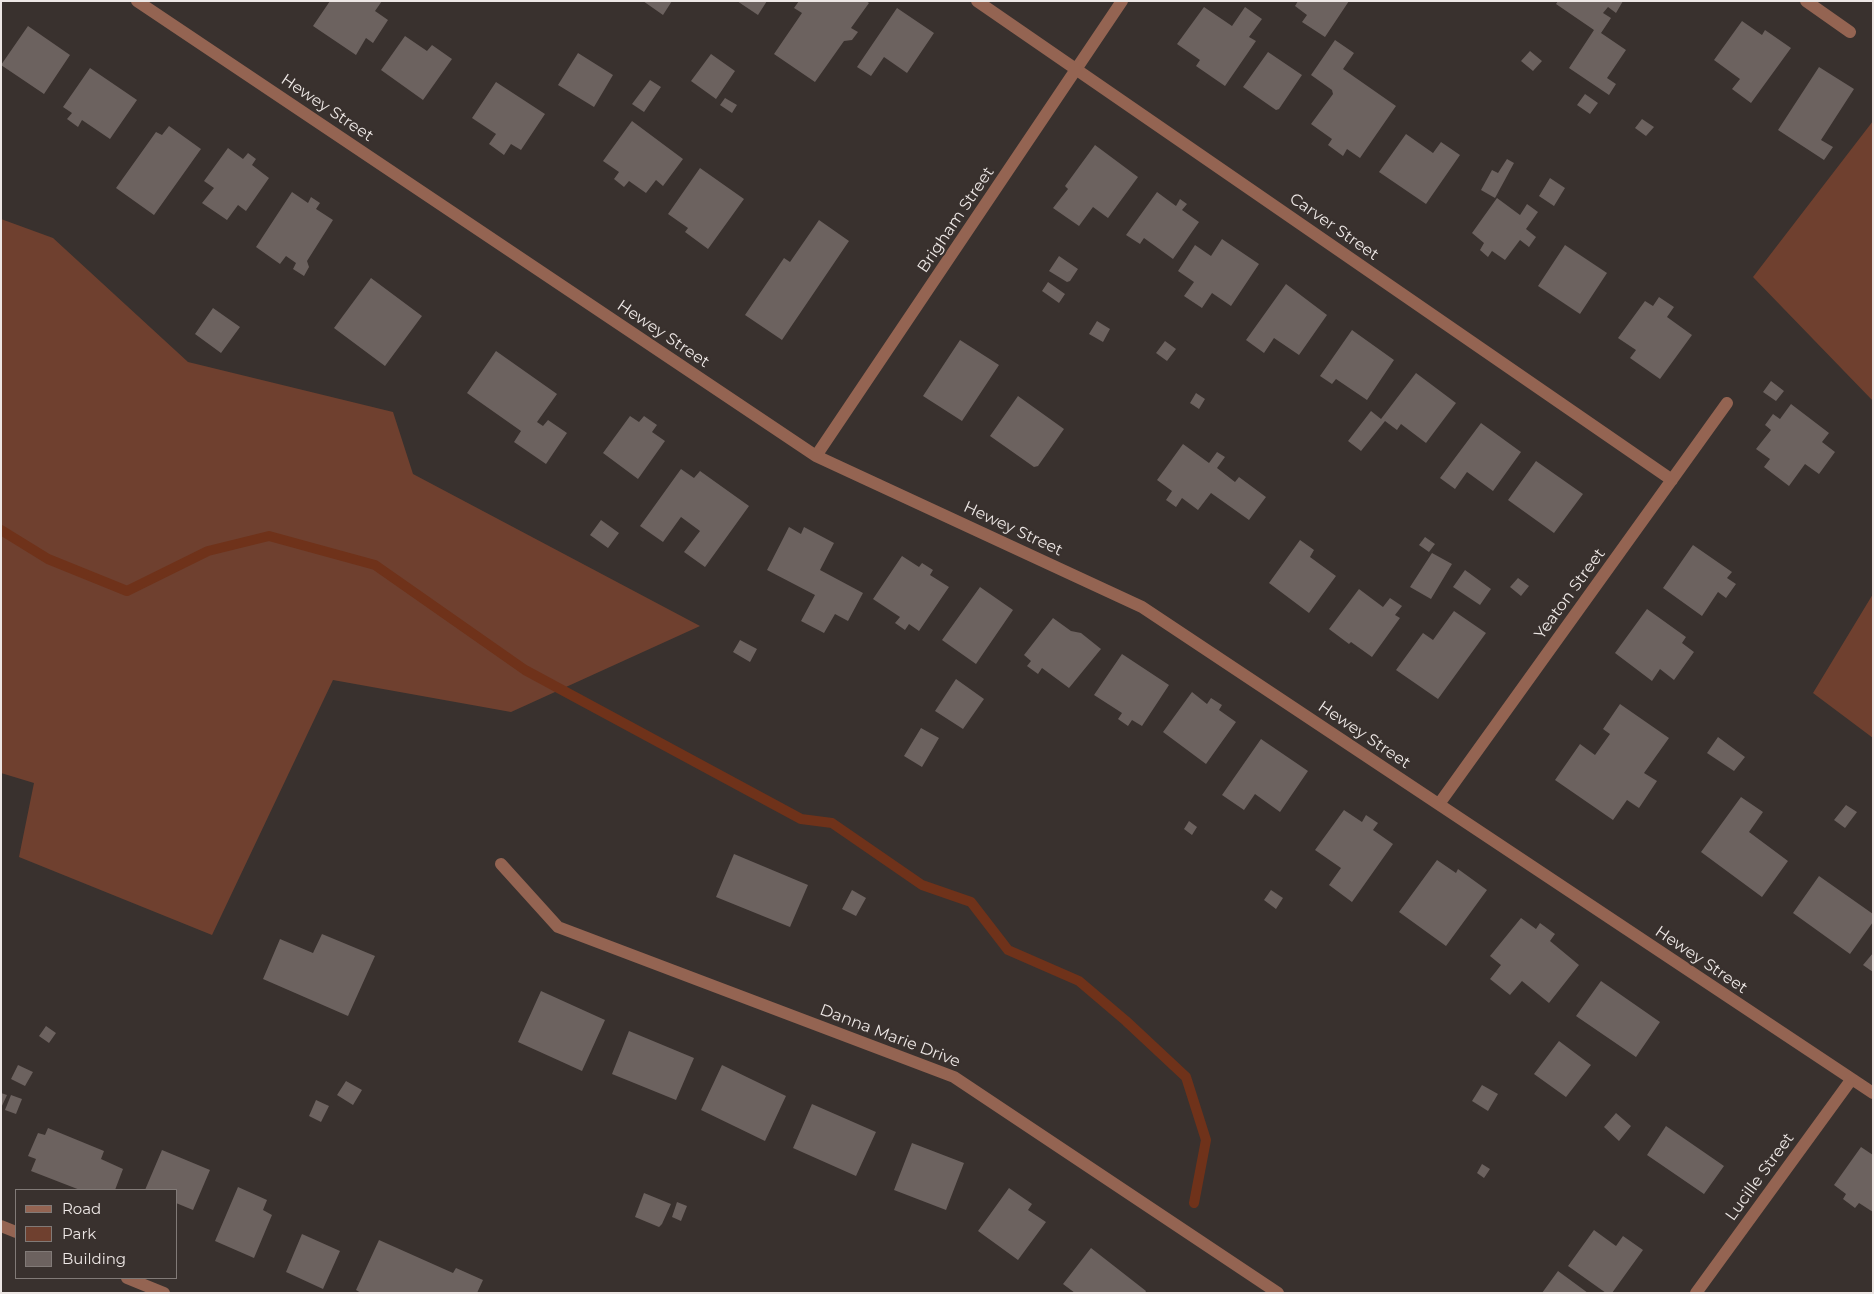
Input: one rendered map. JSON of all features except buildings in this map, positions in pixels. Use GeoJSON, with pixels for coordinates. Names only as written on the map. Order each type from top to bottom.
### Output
{"type":"FeatureCollection","features":[{"type":"Feature","properties":{"kind":"street","name":"Hewey Street"},"geometry":{"type":"LineString","coordinates":[[137,1],[816,456],[1142,607],[1873,1093]]}},
{"type":"Feature","properties":{"kind":"street","name":"Carver Street"},"geometry":{"type":"LineString","coordinates":[[977,1],[1672,480]]}},
{"type":"Feature","properties":{"kind":"street","name":"Brigham Street"},"geometry":{"type":"LineString","coordinates":[[816,456],[1122,1]]}},
{"type":"Feature","properties":{"kind":"street"},"geometry":{"type":"LineString","coordinates":[[1806,1],[1850,32]]}},
{"type":"Feature","properties":{"kind":"street","name":"Yeaton Street"},"geometry":{"type":"LineString","coordinates":[[1439,804],[1727,404]]}},
{"type":"Feature","properties":{"kind":"street","name":"Danna Marie Drive"},"geometry":{"type":"LineString","coordinates":[[501,864],[558,927],[954,1077],[1278,1293]]}},
{"type":"Feature","properties":{"kind":"street","name":"Lucille Street"},"geometry":{"type":"LineString","coordinates":[[1696,1293],[1851,1080]]}},
{"type":"Feature","properties":{"kind":"street"},"geometry":{"type":"LineString","coordinates":[[1,1226],[15,1232]]}},
{"type":"Feature","properties":{"kind":"street"},"geometry":{"type":"LineString","coordinates":[[129,1279],[164,1293]]}},
{"type":"Feature","properties":{"kind":"green space"},"geometry":{"type":"Polygon","coordinates":[[[1873,121],[1873,401],[1753,277],[1873,121]]]}},
{"type":"Feature","properties":{"kind":"green space"},"geometry":{"type":"Polygon","coordinates":[[[1,219],[53,238],[188,362],[393,412],[413,474],[700,626],[511,712],[333,680],[212,935],[19,857],[34,783],[1,773],[1,219]]]}},
{"type":"Feature","properties":{"kind":"green space"},"geometry":{"type":"Polygon","coordinates":[[[1873,594],[1873,738],[1813,693],[1873,594]]]}},
{"type":"Feature","properties":{"kind":"waterway"},"geometry":{"type":"LineString","coordinates":[[1,530],[48,559],[127,591],[208,551],[269,536],[375,565],[525,670],[801,819],[832,823],[922,885],[971,902],[1008,950],[1079,981],[1126,1021],[1186,1077],[1206,1140],[1194,1203]]}}]}
